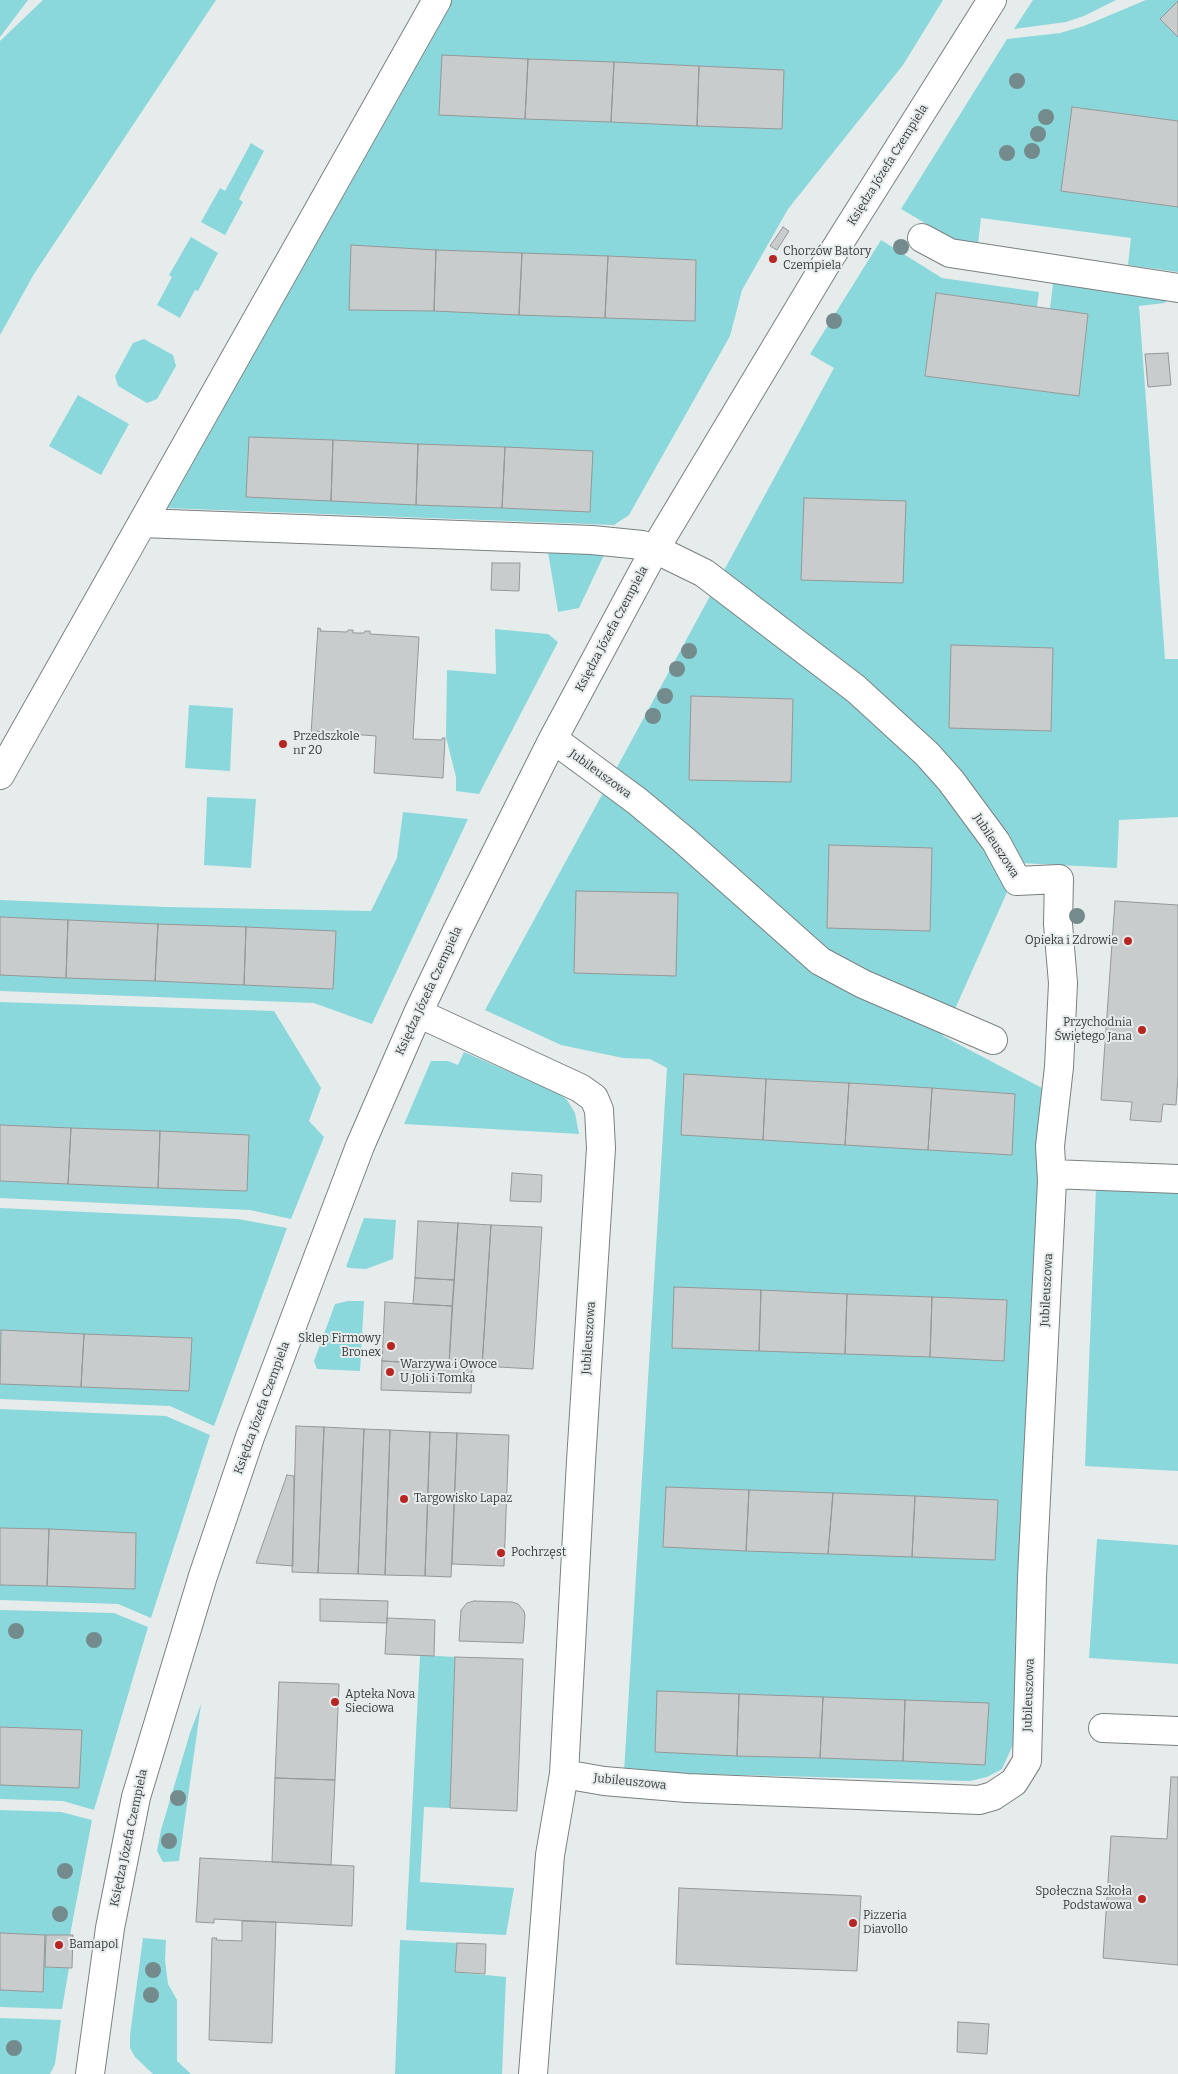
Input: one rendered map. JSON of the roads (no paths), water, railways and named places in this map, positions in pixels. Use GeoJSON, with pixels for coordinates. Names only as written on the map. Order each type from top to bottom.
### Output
{"type":"FeatureCollection","features":[{"type":"Feature","properties":{"kind":"street"},"geometry":{"type":"LineString","coordinates":[[0,775],[437,0]]}},
{"type":"Feature","properties":{"kind":"street","name":"Księdza Józefa Czempiela"},"geometry":{"type":"LineString","coordinates":[[90,2074],[110,1928],[136,1797],[203,1576],[250,1437],[360,1146],[418,1013],[457,931],[553,739],[655,549],[824,267],[992,0]]}},
{"type":"Feature","properties":{"kind":"street"},"geometry":{"type":"LineString","coordinates":[[922,238],[950,253],[1178,288]]}},
{"type":"Feature","properties":{"kind":"street"},"geometry":{"type":"LineString","coordinates":[[142,523],[592,540],[642,545],[655,549]]}},
{"type":"Feature","properties":{"kind":"street","name":"Jubileuszowa"},"geometry":{"type":"LineString","coordinates":[[564,1774],[688,1788],[978,1800],[993,1796],[1014,1782],[1027,1761],[1032,1577],[1052,1174],[1050,1146],[1059,1066],[1063,982],[1058,924],[1059,879],[1017,881],[996,842],[951,781],[927,754],[856,689],[704,574],[655,549]]}},
{"type":"Feature","properties":{"kind":"street","name":"Jubileuszowa"},"geometry":{"type":"LineString","coordinates":[[553,739],[678,835],[820,961],[863,984],[993,1040]]}},
{"type":"Feature","properties":{"kind":"street","name":"Jubileuszowa"},"geometry":{"type":"LineString","coordinates":[[418,1013],[580,1088],[594,1098],[599,1110],[601,1148],[564,1774],[550,1855],[533,2074]]}},
{"type":"Feature","properties":{"kind":"street"},"geometry":{"type":"LineString","coordinates":[[1052,1174],[1178,1179]]}},
{"type":"Feature","properties":{"kind":"street"},"geometry":{"type":"LineString","coordinates":[[1104,1728],[1178,1731]]}},
{"type":"Feature","properties":{"kind":"place","name":"Chorzów Batory Czempiela"},"geometry":{"type":"Point","coordinates":[773,259]}},
{"type":"Feature","properties":{"kind":"place","name":"Przedszkole nr 20"},"geometry":{"type":"Point","coordinates":[283,744]}},
{"type":"Feature","properties":{"kind":"place","name":"Opieka i Zdrowie"},"geometry":{"type":"Point","coordinates":[1128,941]}},
{"type":"Feature","properties":{"kind":"place","name":"Przychodnia Świętego Jana"},"geometry":{"type":"Point","coordinates":[1142,1030]}},
{"type":"Feature","properties":{"kind":"place","name":"Sklep Firmowy Bronex"},"geometry":{"type":"Point","coordinates":[391,1346]}},
{"type":"Feature","properties":{"kind":"place","name":"Warzywa i Owoce U Joli i Tomka"},"geometry":{"type":"Point","coordinates":[390,1372]}},
{"type":"Feature","properties":{"kind":"place","name":"Targowisko Lapaz"},"geometry":{"type":"Point","coordinates":[404,1499]}},
{"type":"Feature","properties":{"kind":"place","name":"Pochrzęst"},"geometry":{"type":"Point","coordinates":[501,1553]}},
{"type":"Feature","properties":{"kind":"place","name":"Apteka Nova Sieciowa"},"geometry":{"type":"Point","coordinates":[335,1702]}},
{"type":"Feature","properties":{"kind":"place","name":"Społeczna Szkoła Podstawowa"},"geometry":{"type":"Point","coordinates":[1142,1899]}},
{"type":"Feature","properties":{"kind":"place","name":"Pizzeria Diavollo"},"geometry":{"type":"Point","coordinates":[853,1923]}},
{"type":"Feature","properties":{"kind":"place","name":"Bamapol"},"geometry":{"type":"Point","coordinates":[59,1945]}}]}
